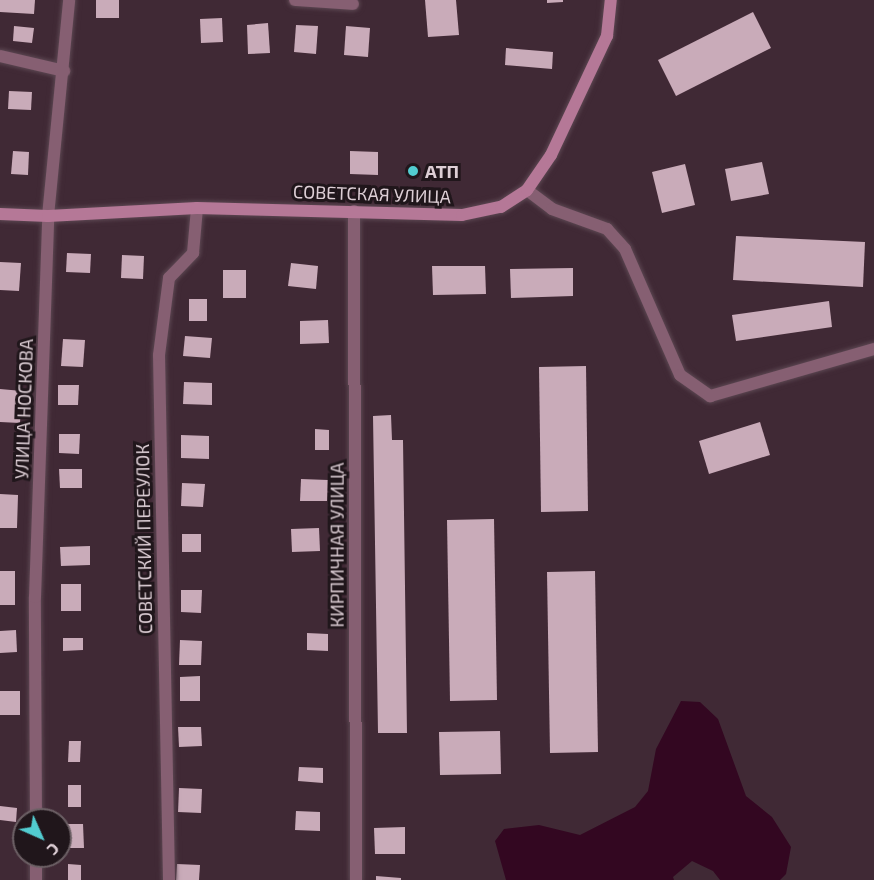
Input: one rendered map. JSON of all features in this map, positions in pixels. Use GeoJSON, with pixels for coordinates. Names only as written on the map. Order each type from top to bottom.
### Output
{"type":"FeatureCollection","features":[{"type":"Feature","properties":{"kind":"street","name":"УЛИЦА НОСКОВА"},"geometry":{"type":"LineString","coordinates":[[36,808],[35,597],[48,216],[69,0]]}},
{"type":"Feature","properties":{"kind":"street"},"geometry":{"type":"LineString","coordinates":[[295,0],[353,4]]}},
{"type":"Feature","properties":{"kind":"street","name":"СОВЕТСКАЯ УЛИЦА"},"geometry":{"type":"LineString","coordinates":[[0,214],[48,216],[197,208],[354,211],[412,215],[486,212],[501,207],[527,189],[551,155],[607,36],[611,0]]}},
{"type":"Feature","properties":{"kind":"street"},"geometry":{"type":"LineString","coordinates":[[0,56],[63,71]]}},
{"type":"Feature","properties":{"kind":"street"},"geometry":{"type":"LineString","coordinates":[[527,189],[552,209],[607,229],[625,249],[680,375],[710,396],[874,350]]}},
{"type":"Feature","properties":{"kind":"street","name":"СОВЕТСКИЙ ПЕРЕУЛОК"},"geometry":{"type":"LineString","coordinates":[[169,880],[159,355],[169,278],[193,253],[197,208]]}},
{"type":"Feature","properties":{"kind":"street","name":"КИРПИЧНАЯ УЛИЦА"},"geometry":{"type":"LineString","coordinates":[[354,211],[356,880]]}},
{"type":"Feature","properties":{"kind":"shaded area"},"geometry":{"type":"Polygon","coordinates":[[[681,701],[700,702],[718,719],[746,796],[772,817],[791,847],[786,874],[780,880],[720,880],[713,871],[692,861],[673,877],[674,880],[506,880],[495,841],[504,829],[539,825],[580,835],[635,807],[648,791],[656,749],[681,701]]]}},
{"type":"Feature","properties":{"kind":"building"},"geometry":{"type":"Polygon","coordinates":[[[0,0],[35,0],[34,14],[0,12],[0,0]]]}},
{"type":"Feature","properties":{"kind":"building"},"geometry":{"type":"Polygon","coordinates":[[[96,0],[119,0],[119,18],[96,18],[96,0]]]}},
{"type":"Feature","properties":{"kind":"building"},"geometry":{"type":"Polygon","coordinates":[[[425,0],[456,0],[459,35],[428,37],[425,0]]]}},
{"type":"Feature","properties":{"kind":"building"},"geometry":{"type":"Polygon","coordinates":[[[547,0],[563,0],[563,2],[547,3],[547,0]]]}},
{"type":"Feature","properties":{"kind":"building"},"geometry":{"type":"Polygon","coordinates":[[[753,12],[771,48],[676,96],[658,60],[753,12]]]}},
{"type":"Feature","properties":{"kind":"building"},"geometry":{"type":"Polygon","coordinates":[[[222,18],[223,42],[201,43],[200,19],[222,18]]]}},
{"type":"Feature","properties":{"kind":"building"},"geometry":{"type":"Polygon","coordinates":[[[268,23],[270,53],[248,54],[247,25],[268,23]]]}},
{"type":"Feature","properties":{"kind":"building"},"geometry":{"type":"Polygon","coordinates":[[[296,25],[318,26],[316,54],[294,52],[296,25]]]}},
{"type":"Feature","properties":{"kind":"building"},"geometry":{"type":"Polygon","coordinates":[[[14,26],[34,28],[32,43],[13,41],[14,26]]]}},
{"type":"Feature","properties":{"kind":"building"},"geometry":{"type":"Polygon","coordinates":[[[346,26],[370,28],[368,57],[344,55],[346,26]]]}},
{"type":"Feature","properties":{"kind":"building"},"geometry":{"type":"Polygon","coordinates":[[[506,48],[553,52],[552,69],[505,65],[506,48]]]}},
{"type":"Feature","properties":{"kind":"building"},"geometry":{"type":"Polygon","coordinates":[[[9,91],[32,92],[31,110],[8,109],[9,91]]]}},
{"type":"Feature","properties":{"kind":"building"},"geometry":{"type":"Polygon","coordinates":[[[13,151],[29,152],[28,175],[11,174],[13,151]]]}},
{"type":"Feature","properties":{"kind":"building"},"geometry":{"type":"Polygon","coordinates":[[[350,151],[378,152],[378,175],[350,174],[350,151]]]}},
{"type":"Feature","properties":{"kind":"building"},"geometry":{"type":"Polygon","coordinates":[[[762,162],[769,194],[731,201],[725,169],[762,162]]]}},
{"type":"Feature","properties":{"kind":"building"},"geometry":{"type":"Polygon","coordinates":[[[685,164],[695,205],[662,213],[652,172],[685,164]]]}},
{"type":"Feature","properties":{"kind":"building"},"geometry":{"type":"Polygon","coordinates":[[[736,236],[865,242],[863,287],[733,280],[736,236]]]}},
{"type":"Feature","properties":{"kind":"building"},"geometry":{"type":"Polygon","coordinates":[[[67,253],[91,254],[90,273],[66,272],[67,253]]]}},
{"type":"Feature","properties":{"kind":"building"},"geometry":{"type":"Polygon","coordinates":[[[122,255],[144,256],[143,279],[121,278],[122,255]]]}},
{"type":"Feature","properties":{"kind":"building"},"geometry":{"type":"Polygon","coordinates":[[[0,262],[21,263],[19,291],[0,290],[0,262]]]}},
{"type":"Feature","properties":{"kind":"building"},"geometry":{"type":"Polygon","coordinates":[[[291,263],[318,266],[316,289],[288,286],[291,263]]]}},
{"type":"Feature","properties":{"kind":"building"},"geometry":{"type":"Polygon","coordinates":[[[432,266],[485,266],[486,294],[433,295],[432,266]]]}},
{"type":"Feature","properties":{"kind":"building"},"geometry":{"type":"Polygon","coordinates":[[[573,268],[573,296],[511,298],[510,269],[573,268]]]}},
{"type":"Feature","properties":{"kind":"building"},"geometry":{"type":"Polygon","coordinates":[[[223,270],[246,270],[246,298],[223,298],[223,270]]]}},
{"type":"Feature","properties":{"kind":"building"},"geometry":{"type":"Polygon","coordinates":[[[189,299],[207,299],[207,321],[189,321],[189,299]]]}},
{"type":"Feature","properties":{"kind":"building"},"geometry":{"type":"Polygon","coordinates":[[[829,301],[832,327],[736,341],[732,315],[829,301]]]}},
{"type":"Feature","properties":{"kind":"building"},"geometry":{"type":"Polygon","coordinates":[[[328,320],[329,343],[300,344],[300,321],[328,320]]]}},
{"type":"Feature","properties":{"kind":"building"},"geometry":{"type":"Polygon","coordinates":[[[185,336],[212,338],[210,358],[183,356],[185,336]]]}},
{"type":"Feature","properties":{"kind":"building"},"geometry":{"type":"Polygon","coordinates":[[[63,339],[85,340],[83,367],[61,366],[63,339]]]}},
{"type":"Feature","properties":{"kind":"building"},"geometry":{"type":"Polygon","coordinates":[[[586,366],[588,511],[541,512],[539,367],[586,366]]]}},
{"type":"Feature","properties":{"kind":"building"},"geometry":{"type":"Polygon","coordinates":[[[184,382],[212,383],[212,405],[183,404],[184,382]]]}},
{"type":"Feature","properties":{"kind":"building"},"geometry":{"type":"Polygon","coordinates":[[[58,385],[79,385],[78,405],[58,405],[58,385]]]}},
{"type":"Feature","properties":{"kind":"building"},"geometry":{"type":"Polygon","coordinates":[[[0,389],[22,391],[20,423],[0,422],[0,389]]]}},
{"type":"Feature","properties":{"kind":"building"},"geometry":{"type":"Polygon","coordinates":[[[391,415],[392,440],[403,440],[407,733],[378,733],[373,416],[391,415]]]}},
{"type":"Feature","properties":{"kind":"building"},"geometry":{"type":"Polygon","coordinates":[[[760,422],[770,455],[709,474],[699,441],[760,422]]]}},
{"type":"Feature","properties":{"kind":"building"},"geometry":{"type":"Polygon","coordinates":[[[315,429],[329,430],[329,450],[315,450],[315,429]]]}},
{"type":"Feature","properties":{"kind":"building"},"geometry":{"type":"Polygon","coordinates":[[[59,434],[80,434],[79,454],[59,453],[59,434]]]}},
{"type":"Feature","properties":{"kind":"building"},"geometry":{"type":"Polygon","coordinates":[[[181,435],[209,436],[209,459],[181,458],[181,435]]]}},
{"type":"Feature","properties":{"kind":"building"},"geometry":{"type":"Polygon","coordinates":[[[59,469],[82,469],[82,488],[60,488],[59,469]]]}},
{"type":"Feature","properties":{"kind":"building"},"geometry":{"type":"Polygon","coordinates":[[[301,479],[328,480],[327,501],[300,501],[301,479]]]}},
{"type":"Feature","properties":{"kind":"building"},"geometry":{"type":"Polygon","coordinates":[[[182,483],[205,484],[203,507],[181,506],[182,483]]]}},
{"type":"Feature","properties":{"kind":"building"},"geometry":{"type":"Polygon","coordinates":[[[0,494],[18,495],[17,528],[0,528],[0,494]]]}},
{"type":"Feature","properties":{"kind":"building"},"geometry":{"type":"Polygon","coordinates":[[[494,519],[497,700],[450,701],[447,520],[494,519]]]}},
{"type":"Feature","properties":{"kind":"building"},"geometry":{"type":"Polygon","coordinates":[[[319,528],[320,551],[292,552],[291,529],[319,528]]]}},
{"type":"Feature","properties":{"kind":"building"},"geometry":{"type":"Polygon","coordinates":[[[182,534],[201,534],[201,552],[182,552],[182,534]]]}},
{"type":"Feature","properties":{"kind":"building"},"geometry":{"type":"Polygon","coordinates":[[[90,546],[90,565],[61,566],[60,547],[90,546]]]}},
{"type":"Feature","properties":{"kind":"building"},"geometry":{"type":"Polygon","coordinates":[[[0,571],[15,571],[15,605],[0,605],[0,571]]]}},
{"type":"Feature","properties":{"kind":"building"},"geometry":{"type":"Polygon","coordinates":[[[595,571],[598,752],[550,753],[547,572],[595,571]]]}},
{"type":"Feature","properties":{"kind":"building"},"geometry":{"type":"Polygon","coordinates":[[[61,584],[81,584],[81,611],[61,611],[61,584]]]}},
{"type":"Feature","properties":{"kind":"building"},"geometry":{"type":"Polygon","coordinates":[[[181,590],[202,590],[201,613],[181,612],[181,590]]]}},
{"type":"Feature","properties":{"kind":"building"},"geometry":{"type":"Polygon","coordinates":[[[16,630],[17,652],[0,653],[0,631],[16,630]]]}},
{"type":"Feature","properties":{"kind":"building"},"geometry":{"type":"Polygon","coordinates":[[[307,633],[328,634],[328,651],[307,650],[307,633]]]}},
{"type":"Feature","properties":{"kind":"building"},"geometry":{"type":"Polygon","coordinates":[[[63,638],[83,638],[83,650],[63,651],[63,638]]]}},
{"type":"Feature","properties":{"kind":"building"},"geometry":{"type":"Polygon","coordinates":[[[180,640],[202,641],[201,665],[179,665],[180,640]]]}},
{"type":"Feature","properties":{"kind":"building"},"geometry":{"type":"Polygon","coordinates":[[[200,676],[200,701],[180,701],[180,677],[200,676]]]}},
{"type":"Feature","properties":{"kind":"building"},"geometry":{"type":"Polygon","coordinates":[[[0,691],[20,691],[20,715],[0,715],[0,691]]]}},
{"type":"Feature","properties":{"kind":"building"},"geometry":{"type":"Polygon","coordinates":[[[178,727],[201,727],[202,746],[179,747],[178,727]]]}},
{"type":"Feature","properties":{"kind":"building"},"geometry":{"type":"Polygon","coordinates":[[[500,731],[501,774],[440,775],[439,732],[500,731]]]}},
{"type":"Feature","properties":{"kind":"building"},"geometry":{"type":"Polygon","coordinates":[[[69,741],[81,741],[80,762],[68,762],[69,741]]]}},
{"type":"Feature","properties":{"kind":"building"},"geometry":{"type":"Polygon","coordinates":[[[299,767],[323,768],[323,783],[298,781],[299,767]]]}},
{"type":"Feature","properties":{"kind":"building"},"geometry":{"type":"Polygon","coordinates":[[[68,785],[81,785],[81,807],[68,807],[68,785]]]}},
{"type":"Feature","properties":{"kind":"building"},"geometry":{"type":"Polygon","coordinates":[[[179,788],[202,789],[201,813],[178,812],[179,788]]]}},
{"type":"Feature","properties":{"kind":"building"},"geometry":{"type":"Polygon","coordinates":[[[0,806],[17,808],[12,808],[12,822],[0,820],[0,806]]]}},
{"type":"Feature","properties":{"kind":"building"},"geometry":{"type":"Polygon","coordinates":[[[296,811],[320,812],[320,831],[295,830],[296,811]]]}},
{"type":"Feature","properties":{"kind":"building"},"geometry":{"type":"Polygon","coordinates":[[[72,824],[83,824],[84,848],[72,848],[72,824]]]}},
{"type":"Feature","properties":{"kind":"building"},"geometry":{"type":"Polygon","coordinates":[[[405,827],[405,854],[375,854],[374,828],[405,827]]]}},
{"type":"Feature","properties":{"kind":"building"},"geometry":{"type":"Polygon","coordinates":[[[72,864],[81,865],[81,880],[68,880],[68,868],[72,868],[72,864]]]}},
{"type":"Feature","properties":{"kind":"building"},"geometry":{"type":"Polygon","coordinates":[[[177,864],[200,865],[199,880],[176,880],[177,864]]]}},
{"type":"Feature","properties":{"kind":"building"},"geometry":{"type":"Polygon","coordinates":[[[376,876],[401,878],[401,880],[376,880],[376,876]]]}},
{"type":"Feature","properties":{"kind":"place","name":"АТП"},"geometry":{"type":"Point","coordinates":[413,171]}}]}
